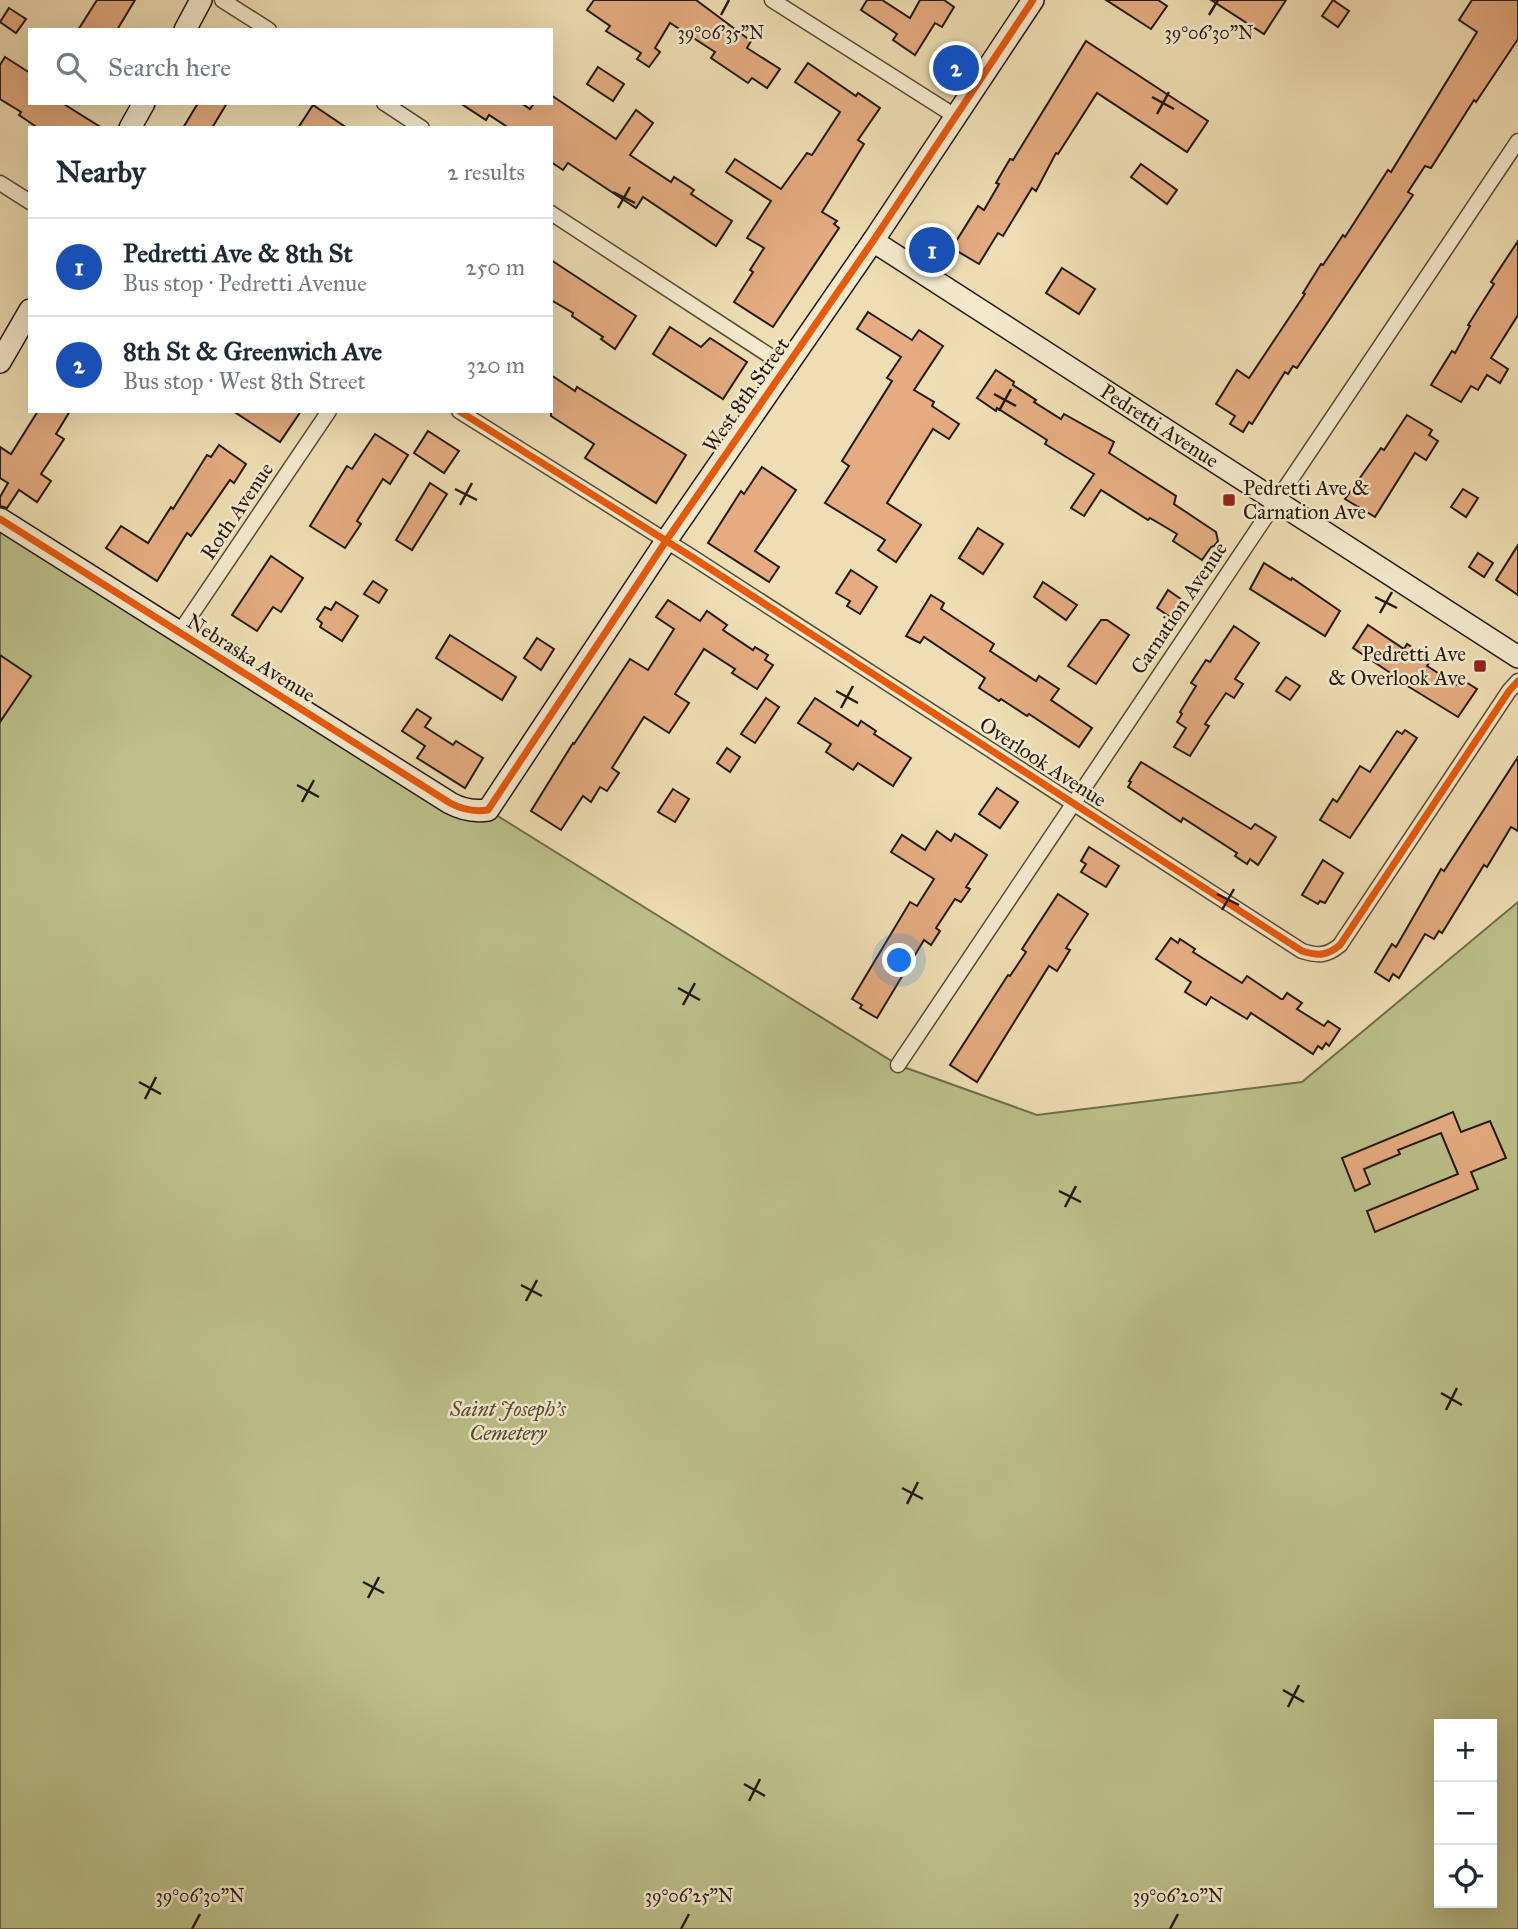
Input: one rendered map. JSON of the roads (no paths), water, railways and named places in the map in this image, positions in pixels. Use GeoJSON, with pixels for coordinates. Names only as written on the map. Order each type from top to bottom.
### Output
{"type":"FeatureCollection","features":[{"type":"Feature","properties":{"kind":"street"},"geometry":{"type":"LineString","coordinates":[[186,28],[201,0]]}},
{"type":"Feature","properties":{"kind":"street"},"geometry":{"type":"LineString","coordinates":[[222,0],[266,28]]}},
{"type":"Feature","properties":{"kind":"street"},"geometry":{"type":"LineString","coordinates":[[772,0],[955,116]]}},
{"type":"Feature","properties":{"kind":"street","name":"West 8th Street"},"geometry":{"type":"LineString","coordinates":[[488,810],[666,541],[873,241],[1032,0]]}},
{"type":"Feature","properties":{"kind":"street"},"geometry":{"type":"LineString","coordinates":[[131,126],[143,105]]}},
{"type":"Feature","properties":{"kind":"street"},"geometry":{"type":"LineString","coordinates":[[387,105],[419,126]]}},
{"type":"Feature","properties":{"kind":"street","name":"Carnation Avenue"},"geometry":{"type":"LineString","coordinates":[[898,1065],[1518,141]]}},
{"type":"Feature","properties":{"kind":"street"},"geometry":{"type":"LineString","coordinates":[[0,183],[28,201]]}},
{"type":"Feature","properties":{"kind":"street"},"geometry":{"type":"LineString","coordinates":[[553,213],[787,367]]}},
{"type":"Feature","properties":{"kind":"street","name":"Pedretti Avenue"},"geometry":{"type":"LineString","coordinates":[[873,241],[1518,657]]}},
{"type":"Feature","properties":{"kind":"street"},"geometry":{"type":"LineString","coordinates":[[0,362],[28,313]]}},
{"type":"Feature","properties":{"kind":"street","name":"Roth Avenue"},"geometry":{"type":"LineString","coordinates":[[179,633],[328,413]]}},
{"type":"Feature","properties":{"kind":"street","name":"Overlook Avenue"},"geometry":{"type":"LineString","coordinates":[[462,413],[666,541],[1302,951],[1315,956],[1324,955],[1340,945],[1508,691],[1518,681]]}},
{"type":"Feature","properties":{"kind":"street","name":"Nebraska Avenue"},"geometry":{"type":"LineString","coordinates":[[0,519],[450,803],[469,810],[488,810]]}},
{"type":"Feature","properties":{"kind":"place","name":"8th St & Greenwich Ave"},"geometry":{"type":"Point","coordinates":[956,68]}},
{"type":"Feature","properties":{"kind":"place","name":"Pedretti Ave & 8th St"},"geometry":{"type":"Point","coordinates":[932,250]}},
{"type":"Feature","properties":{"kind":"place","name":"Pedretti Ave & Carnation Ave"},"geometry":{"type":"Point","coordinates":[1229,500]}},
{"type":"Feature","properties":{"kind":"place","name":"Pedretti Ave & Overlook Ave"},"geometry":{"type":"Point","coordinates":[1480,666]}},
{"type":"Feature","properties":{"kind":"park label","name":"Saint Joseph’s Cemetery"},"geometry":{"type":"Point","coordinates":[508,1421]}}]}
